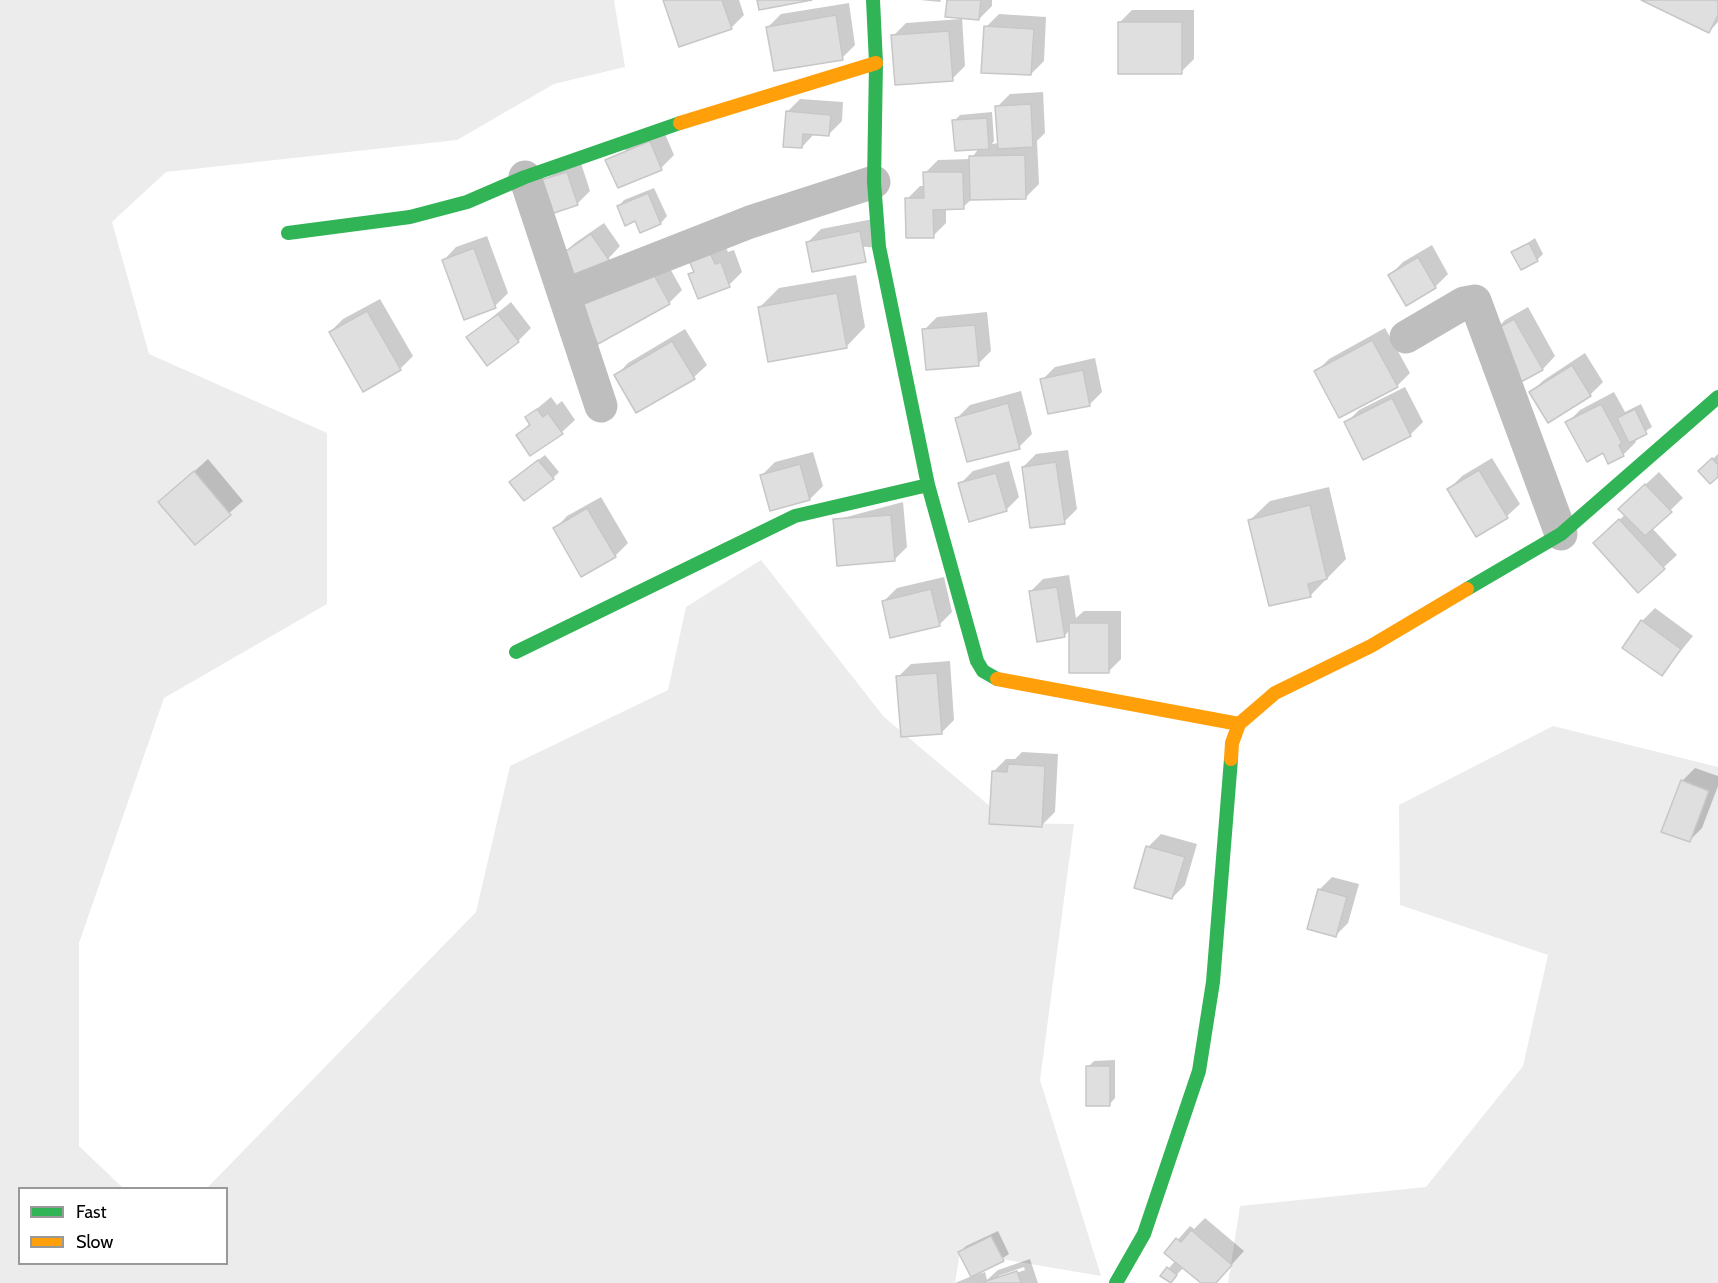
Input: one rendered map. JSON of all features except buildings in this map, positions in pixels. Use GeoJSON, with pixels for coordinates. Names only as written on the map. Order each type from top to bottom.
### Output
{"type":"FeatureCollection","features":[{"type":"Feature","properties":{"kind":"street"},"geometry":{"type":"LineString","coordinates":[[873,0],[876,63],[874,182],[881,259],[928,485],[972,647],[983,670],[999,680],[1239,724]]}},
{"type":"Feature","properties":{"kind":"street"},"geometry":{"type":"LineString","coordinates":[[288,232],[410,218],[466,202],[525,177],[728,107],[876,63]]}},
{"type":"Feature","properties":{"kind":"street"},"geometry":{"type":"LineString","coordinates":[[525,177],[601,406]]}},
{"type":"Feature","properties":{"kind":"street"},"geometry":{"type":"LineString","coordinates":[[564,295],[772,214],[874,182]]}},
{"type":"Feature","properties":{"kind":"street"},"geometry":{"type":"LineString","coordinates":[[1406,337],[1464,303],[1475,301],[1561,534]]}},
{"type":"Feature","properties":{"kind":"street"},"geometry":{"type":"LineString","coordinates":[[1116,1283],[1143,1234],[1199,1071],[1213,982],[1232,743],[1239,724],[1275,693],[1371,646],[1561,534],[1718,397]]}},
{"type":"Feature","properties":{"kind":"street"},"geometry":{"type":"LineString","coordinates":[[516,652],[795,516],[928,485]]}},
{"type":"Feature","properties":{"kind":"shaded area"},"geometry":{"type":"Polygon","coordinates":[[[0,0],[614,0],[625,67],[554,84],[457,140],[166,172],[112,222],[149,354],[327,433],[327,604],[164,698],[79,943],[79,1146],[122,1187],[18,1187],[18,1265],[228,1265],[228,1187],[208,1187],[476,912],[510,766],[668,690],[686,607],[761,560],[884,717],[1010,823],[1074,824],[1040,1080],[1101,1276],[960,1252],[955,1283],[0,1283],[0,0]]]}},
{"type":"Feature","properties":{"kind":"shaded area"},"geometry":{"type":"Polygon","coordinates":[[[1553,726],[1718,767],[1718,1283],[1228,1283],[1240,1206],[1426,1187],[1523,1066],[1548,955],[1400,905],[1399,805],[1553,726]]]}},
{"type":"Feature","properties":{"kind":"traffic: fast"},"geometry":{"type":"LineString","coordinates":[[873,0],[876,63],[874,182],[879,247],[928,485],[977,661],[983,671],[997,679]]}},
{"type":"Feature","properties":{"kind":"traffic: fast"},"geometry":{"type":"LineString","coordinates":[[288,233],[410,217],[467,202],[525,177],[680,123]]}},
{"type":"Feature","properties":{"kind":"traffic: fast"},"geometry":{"type":"LineString","coordinates":[[1467,589],[1561,534],[1718,397]]}},
{"type":"Feature","properties":{"kind":"traffic: fast"},"geometry":{"type":"LineString","coordinates":[[516,652],[795,516],[928,485]]}},
{"type":"Feature","properties":{"kind":"traffic: fast"},"geometry":{"type":"LineString","coordinates":[[1116,1283],[1144,1234],[1199,1071],[1213,982],[1231,759]]}},
{"type":"Feature","properties":{"kind":"traffic: slow"},"geometry":{"type":"LineString","coordinates":[[680,123],[876,63]]}},
{"type":"Feature","properties":{"kind":"traffic: slow"},"geometry":{"type":"LineString","coordinates":[[1231,759],[1232,743],[1239,724],[1275,693],[1371,646],[1467,589]]}},
{"type":"Feature","properties":{"kind":"traffic: slow"},"geometry":{"type":"LineString","coordinates":[[997,679],[1239,724]]}}]}
